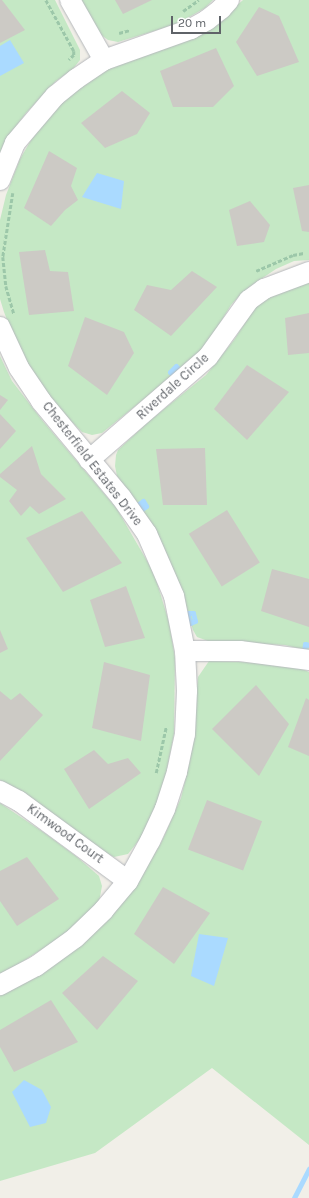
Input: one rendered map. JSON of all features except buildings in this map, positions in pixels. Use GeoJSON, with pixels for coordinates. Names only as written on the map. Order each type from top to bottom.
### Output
{"type":"FeatureCollection","features":[{"type":"Feature","properties":{"kind":"street"},"geometry":{"type":"LineString","coordinates":[[70,0],[104,60]]}},
{"type":"Feature","properties":{"kind":"street"},"geometry":{"type":"LineString","coordinates":[[7,184],[16,143],[34,119],[55,96],[104,60],[191,29],[207,20],[221,9],[229,0]]}},
{"type":"Feature","properties":{"kind":"street","name":"Riverdale Circle"},"geometry":{"type":"LineString","coordinates":[[89,460],[208,357],[250,300],[264,289],[309,272]]}},
{"type":"Feature","properties":{"kind":"street","name":"Chesterfield Estates Drive"},"geometry":{"type":"LineString","coordinates":[[0,985],[36,966],[75,938],[104,910],[128,880],[150,841],[165,809],[177,772],[185,734],[187,691],[185,651],[174,596],[147,534],[121,497],[41,401],[19,368],[7,321]]}},
{"type":"Feature","properties":{"kind":"street"},"geometry":{"type":"LineString","coordinates":[[185,651],[240,651],[309,660]]}},
{"type":"Feature","properties":{"kind":"street","name":"Kimwood Court"},"geometry":{"type":"LineString","coordinates":[[0,791],[19,801],[128,880]]}},
{"type":"Feature","properties":{"kind":"path"},"geometry":{"type":"LineString","coordinates":[[46,0],[74,51],[74,55],[63,66]]}},
{"type":"Feature","properties":{"kind":"path"},"geometry":{"type":"LineString","coordinates":[[177,14],[199,0]]}},
{"type":"Feature","properties":{"kind":"path"},"geometry":{"type":"LineString","coordinates":[[113,36],[137,28]]}},
{"type":"Feature","properties":{"kind":"path"},"geometry":{"type":"LineString","coordinates":[[7,184],[3,257],[7,321]]}},
{"type":"Feature","properties":{"kind":"path"},"geometry":{"type":"LineString","coordinates":[[253,274],[258,270],[292,255],[309,252]]}},
{"type":"Feature","properties":{"kind":"path"},"geometry":{"type":"LineString","coordinates":[[155,776],[166,725]]}},
{"type":"Feature","properties":{"kind":"green space"},"geometry":{"type":"Polygon","coordinates":[[[0,0],[55,0],[80,50],[80,60],[72,70],[56,81],[26,113],[8,137],[0,153],[0,0]]]}},
{"type":"Feature","properties":{"kind":"green space"},"geometry":{"type":"Polygon","coordinates":[[[78,0],[213,0],[205,8],[177,24],[118,42],[108,40],[96,31],[78,0]]]}},
{"type":"Feature","properties":{"kind":"green space"},"geometry":{"type":"Polygon","coordinates":[[[243,0],[309,0],[309,260],[294,261],[276,269],[258,281],[241,294],[231,305],[212,336],[197,356],[102,433],[92,435],[82,432],[61,411],[20,353],[4,312],[0,299],[0,220],[6,195],[20,159],[34,135],[52,112],[71,95],[115,64],[218,22],[243,0]]]}},
{"type":"Feature","properties":{"kind":"green space"},"geometry":{"type":"Polygon","coordinates":[[[309,278],[309,651],[285,645],[208,641],[197,637],[193,630],[183,596],[165,551],[151,523],[117,476],[115,466],[116,455],[118,450],[148,422],[206,375],[234,340],[257,304],[285,286],[309,278]]]}},
{"type":"Feature","properties":{"kind":"green space"},"geometry":{"type":"Polygon","coordinates":[[[0,356],[12,381],[42,420],[117,509],[154,573],[169,622],[175,658],[174,734],[166,774],[156,808],[143,835],[128,854],[114,857],[100,850],[21,792],[0,780],[0,356]]]}},
{"type":"Feature","properties":{"kind":"green space"},"geometry":{"type":"Polygon","coordinates":[[[209,661],[268,663],[297,667],[309,672],[309,1145],[212,1068],[95,1153],[0,1181],[0,995],[41,975],[86,940],[144,871],[161,843],[181,798],[190,760],[198,677],[209,661]]]}},
{"type":"Feature","properties":{"kind":"green space"},"geometry":{"type":"Polygon","coordinates":[[[0,803],[77,857],[99,876],[102,886],[99,902],[64,935],[0,976],[0,803]]]}},
{"type":"Feature","properties":{"kind":"water"},"geometry":{"type":"Polygon","coordinates":[[[10,40],[24,63],[0,76],[0,46],[10,40]]]}},
{"type":"Feature","properties":{"kind":"water"},"geometry":{"type":"Polygon","coordinates":[[[97,173],[124,181],[121,209],[82,197],[97,173]]]}},
{"type":"Feature","properties":{"kind":"water"},"geometry":{"type":"Polygon","coordinates":[[[199,934],[228,938],[214,986],[191,976],[199,934]]]}},
{"type":"Feature","properties":{"kind":"water"},"geometry":{"type":"Polygon","coordinates":[[[24,1080],[42,1090],[51,1107],[46,1123],[30,1127],[12,1092],[24,1080]]]}},
{"type":"Feature","properties":{"kind":"waterway"},"geometry":{"type":"LineString","coordinates":[[176,366],[180,371],[174,375],[170,372],[176,366]]}},
{"type":"Feature","properties":{"kind":"waterway"},"geometry":{"type":"LineString","coordinates":[[143,501],[146,506],[142,509],[139,504],[143,501]]}},
{"type":"Feature","properties":{"kind":"waterway"},"geometry":{"type":"LineString","coordinates":[[187,613],[193,613],[195,621],[190,623],[187,613]]}},
{"type":"Feature","properties":{"kind":"waterway"},"geometry":{"type":"LineString","coordinates":[[308,652],[304,651],[305,644],[309,645]]}},
{"type":"Feature","properties":{"kind":"waterway"},"geometry":{"type":"LineString","coordinates":[[294,1198],[309,1169]]}}]}
